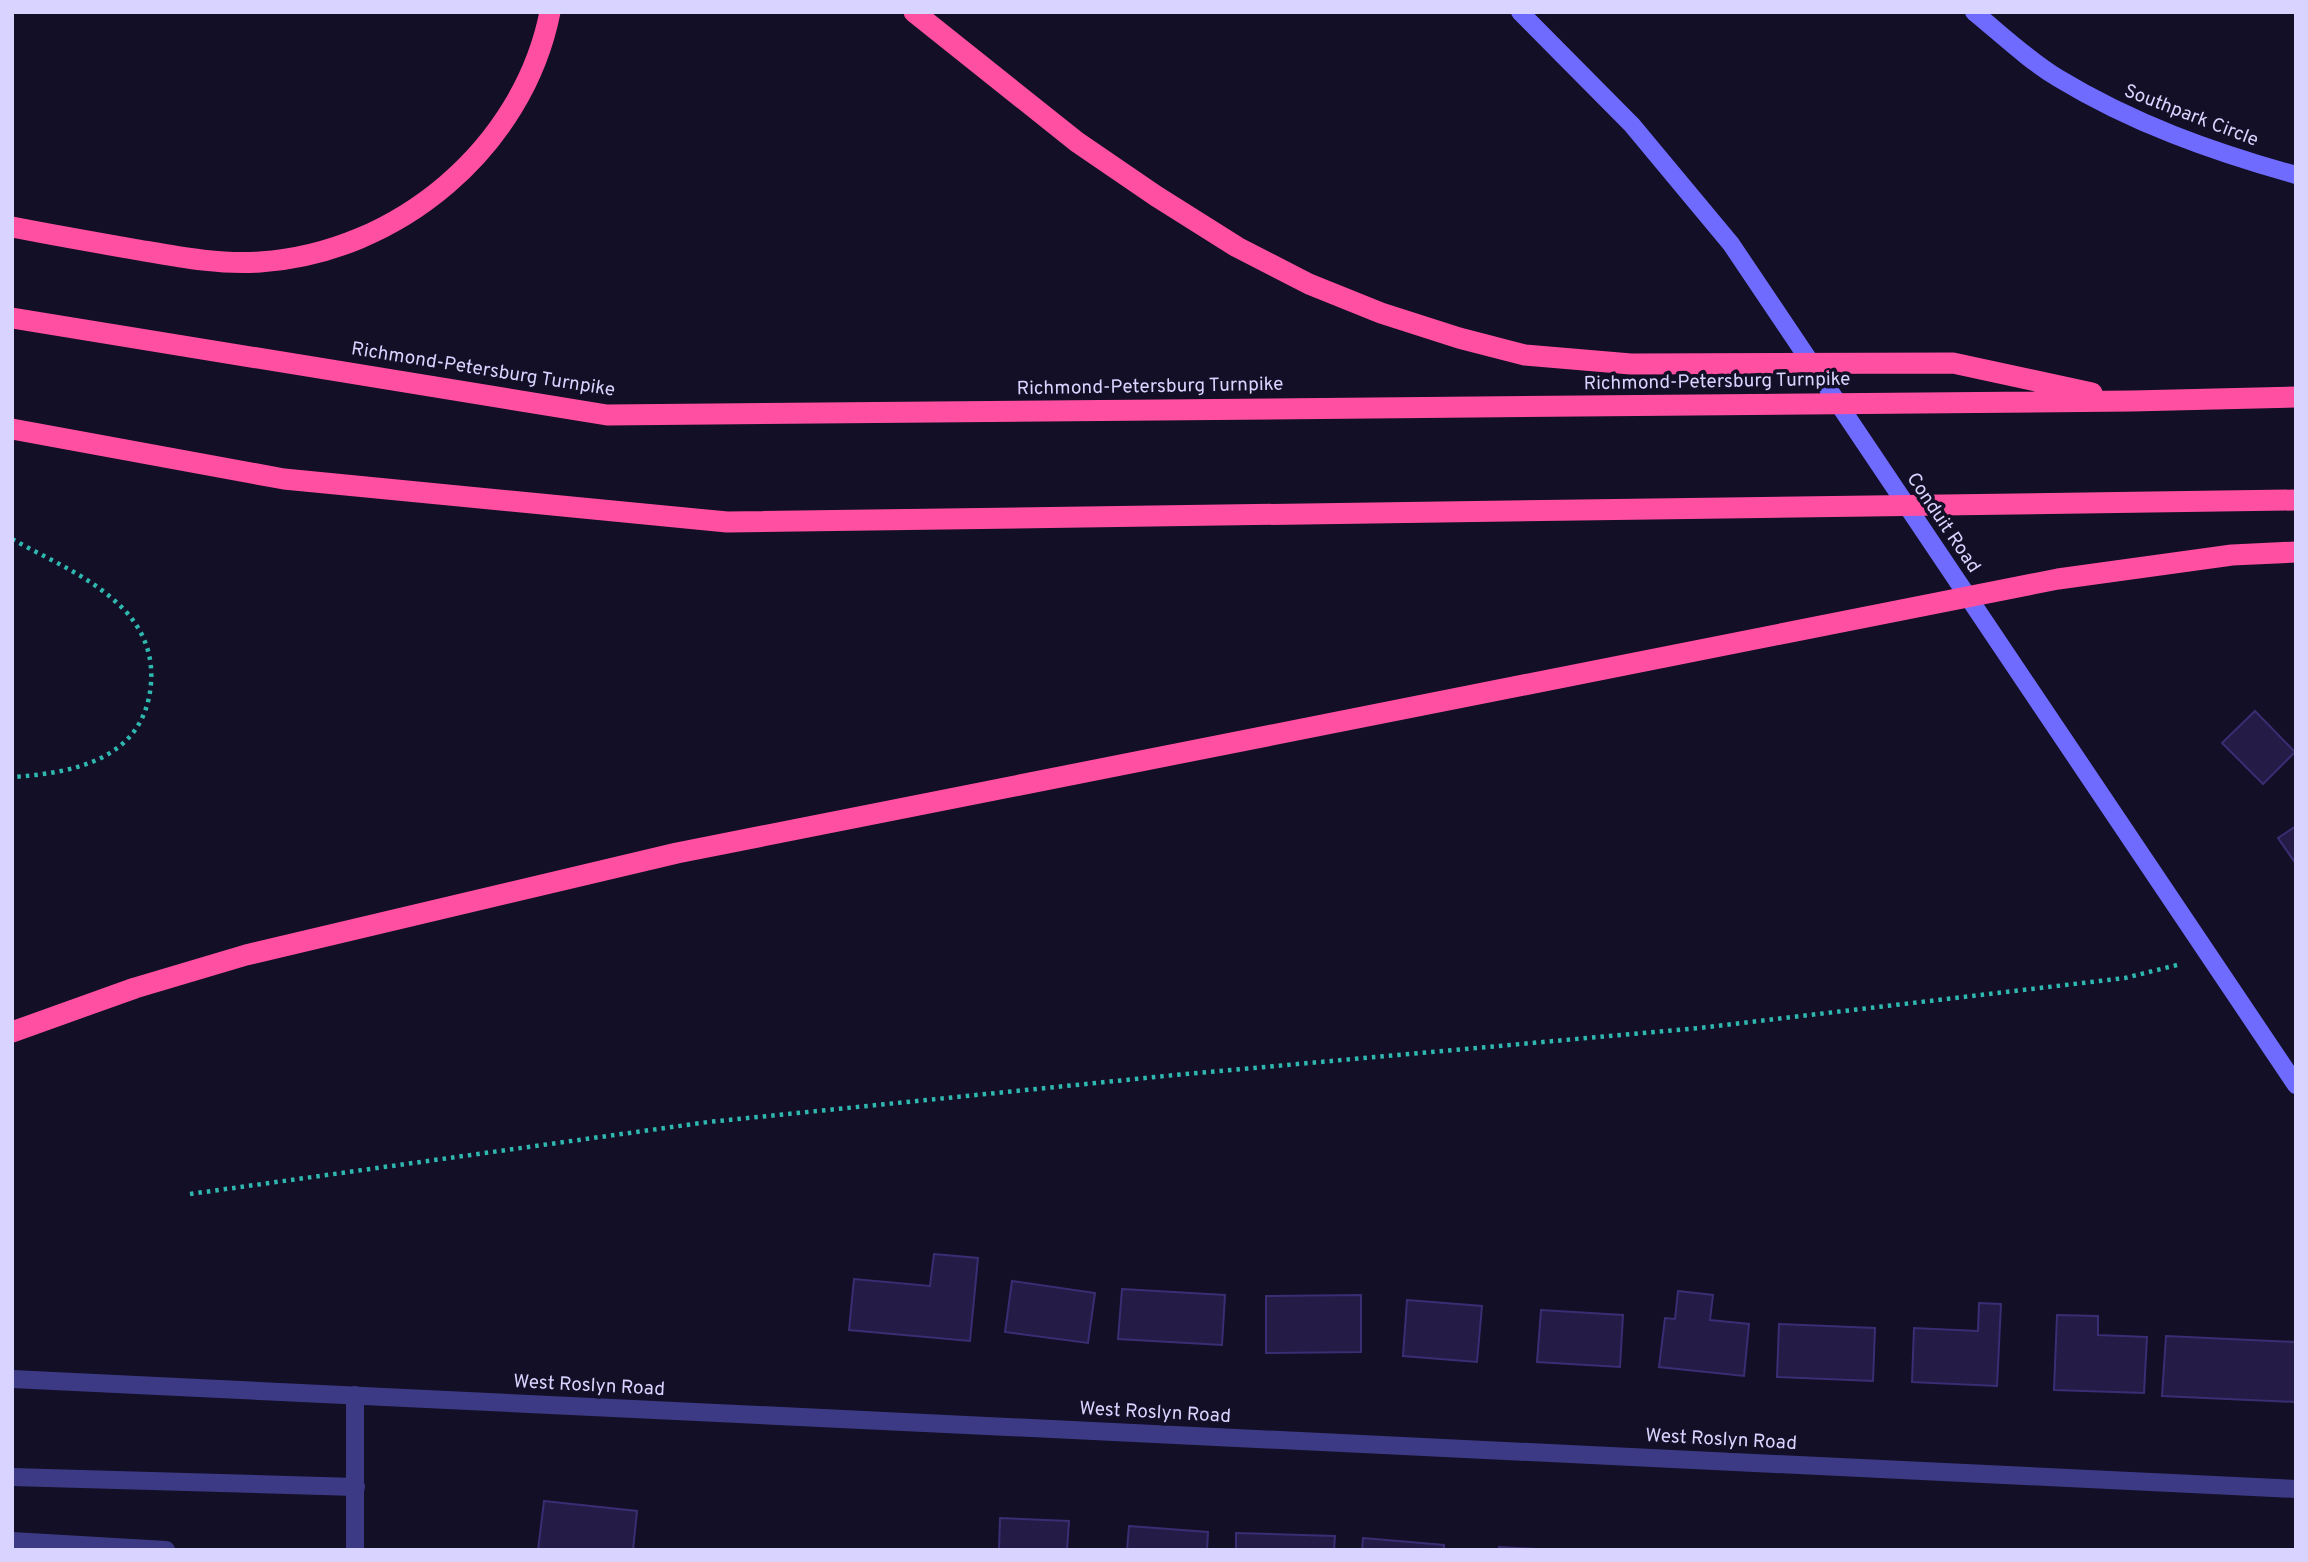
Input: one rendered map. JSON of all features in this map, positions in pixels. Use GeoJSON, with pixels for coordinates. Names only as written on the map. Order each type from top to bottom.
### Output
{"type":"FeatureCollection","features":[{"type":"Feature","properties":{"kind":"highway"},"geometry":{"type":"LineString","coordinates":[[12,227],[166,255],[215,261],[259,262],[301,257],[348,244],[421,205],[448,186],[502,125],[536,65],[550,12]]}},
{"type":"Feature","properties":{"kind":"highway"},"geometry":{"type":"LineString","coordinates":[[914,12],[1077,142],[1156,196],[1249,253],[1309,284],[1381,313],[1459,338],[1525,355],[1631,364],[1953,363],[2132,401]]}},
{"type":"Feature","properties":{"kind":"highway","name":"Richmond-Petersburg Turnpike"},"geometry":{"type":"LineString","coordinates":[[12,317],[607,415],[2132,401],[2296,397]]}},
{"type":"Feature","properties":{"kind":"highway"},"geometry":{"type":"LineString","coordinates":[[12,429],[284,479],[727,522],[2296,499]]}},
{"type":"Feature","properties":{"kind":"highway"},"geometry":{"type":"LineString","coordinates":[[12,1032],[135,988],[246,956],[677,853],[2058,579],[2232,555],[2296,552]]}},
{"type":"Feature","properties":{"kind":"main road","name":"Conduit Road"},"geometry":{"type":"LineString","coordinates":[[1520,12],[1632,125],[1731,244],[2296,1085]]}},
{"type":"Feature","properties":{"kind":"main road","name":"Southpark Circle"},"geometry":{"type":"LineString","coordinates":[[1974,12],[2056,77],[2123,114],[2147,125],[2296,175]]}},
{"type":"Feature","properties":{"kind":"street","name":"West Roslyn Road"},"geometry":{"type":"LineString","coordinates":[[12,1379],[2296,1489]]}},
{"type":"Feature","properties":{"kind":"street"},"geometry":{"type":"LineString","coordinates":[[355,1395],[355,1550]]}},
{"type":"Feature","properties":{"kind":"street"},"geometry":{"type":"LineString","coordinates":[[12,1477],[356,1487]]}},
{"type":"Feature","properties":{"kind":"street"},"geometry":{"type":"LineString","coordinates":[[12,1541],[166,1550]]}},
{"type":"Feature","properties":{"kind":"path"},"geometry":{"type":"LineString","coordinates":[[12,540],[80,575],[113,598],[141,631],[152,669],[148,707],[130,737],[116,750],[76,769],[48,775],[12,777]]}},
{"type":"Feature","properties":{"kind":"path"},"geometry":{"type":"LineString","coordinates":[[190,1194],[708,1122],[1161,1077],[1713,1027],[2125,978],[2208,957]]}},
{"type":"Feature","properties":{"kind":"building"},"geometry":{"type":"Polygon","coordinates":[[[2255,711],[2295,752],[2263,784],[2222,743],[2255,711]]]}},
{"type":"Feature","properties":{"kind":"building"},"geometry":{"type":"Polygon","coordinates":[[[2296,826],[2296,864],[2278,838],[2296,826]]]}},
{"type":"Feature","properties":{"kind":"building"},"geometry":{"type":"Polygon","coordinates":[[[934,1254],[978,1258],[970,1341],[849,1330],[854,1279],[930,1286],[934,1254]]]}},
{"type":"Feature","properties":{"kind":"building"},"geometry":{"type":"Polygon","coordinates":[[[1012,1281],[1095,1293],[1088,1343],[1005,1332],[1012,1281]]]}},
{"type":"Feature","properties":{"kind":"building"},"geometry":{"type":"Polygon","coordinates":[[[1122,1289],[1225,1295],[1222,1345],[1118,1339],[1122,1289]]]}},
{"type":"Feature","properties":{"kind":"building"},"geometry":{"type":"Polygon","coordinates":[[[1678,1291],[1713,1295],[1710,1320],[1749,1324],[1744,1376],[1659,1367],[1665,1318],[1675,1319],[1678,1291]]]}},
{"type":"Feature","properties":{"kind":"building"},"geometry":{"type":"Polygon","coordinates":[[[1361,1295],[1361,1352],[1266,1353],[1266,1296],[1361,1295]]]}},
{"type":"Feature","properties":{"kind":"building"},"geometry":{"type":"Polygon","coordinates":[[[1407,1300],[1482,1306],[1477,1362],[1403,1356],[1407,1300]]]}},
{"type":"Feature","properties":{"kind":"building"},"geometry":{"type":"Polygon","coordinates":[[[1979,1303],[2001,1304],[1997,1386],[1912,1382],[1914,1328],[1978,1331],[1979,1303]]]}},
{"type":"Feature","properties":{"kind":"building"},"geometry":{"type":"Polygon","coordinates":[[[1541,1310],[1623,1315],[1620,1367],[1537,1362],[1541,1310]]]}},
{"type":"Feature","properties":{"kind":"building"},"geometry":{"type":"Polygon","coordinates":[[[2057,1315],[2098,1316],[2098,1335],[2147,1337],[2144,1393],[2054,1390],[2057,1315]]]}},
{"type":"Feature","properties":{"kind":"building"},"geometry":{"type":"Polygon","coordinates":[[[1779,1324],[1875,1328],[1873,1381],[1777,1377],[1779,1324]]]}},
{"type":"Feature","properties":{"kind":"building"},"geometry":{"type":"Polygon","coordinates":[[[2166,1336],[2296,1342],[2296,1402],[2162,1396],[2166,1336]]]}},
{"type":"Feature","properties":{"kind":"building"},"geometry":{"type":"Polygon","coordinates":[[[544,1501],[637,1511],[633,1550],[538,1550],[544,1501]]]}},
{"type":"Feature","properties":{"kind":"building"},"geometry":{"type":"Polygon","coordinates":[[[1000,1518],[1069,1521],[1067,1550],[999,1550],[1000,1518]]]}},
{"type":"Feature","properties":{"kind":"building"},"geometry":{"type":"Polygon","coordinates":[[[1129,1526],[1208,1532],[1207,1550],[1127,1550],[1129,1526]]]}},
{"type":"Feature","properties":{"kind":"building"},"geometry":{"type":"Polygon","coordinates":[[[1236,1533],[1335,1536],[1334,1550],[1236,1550],[1236,1533]]]}},
{"type":"Feature","properties":{"kind":"building"},"geometry":{"type":"Polygon","coordinates":[[[1363,1538],[1444,1545],[1444,1550],[1362,1550],[1363,1538]]]}},
{"type":"Feature","properties":{"kind":"building"},"geometry":{"type":"Polygon","coordinates":[[[1499,1547],[1556,1550],[1499,1550],[1499,1547]]]}}]}
